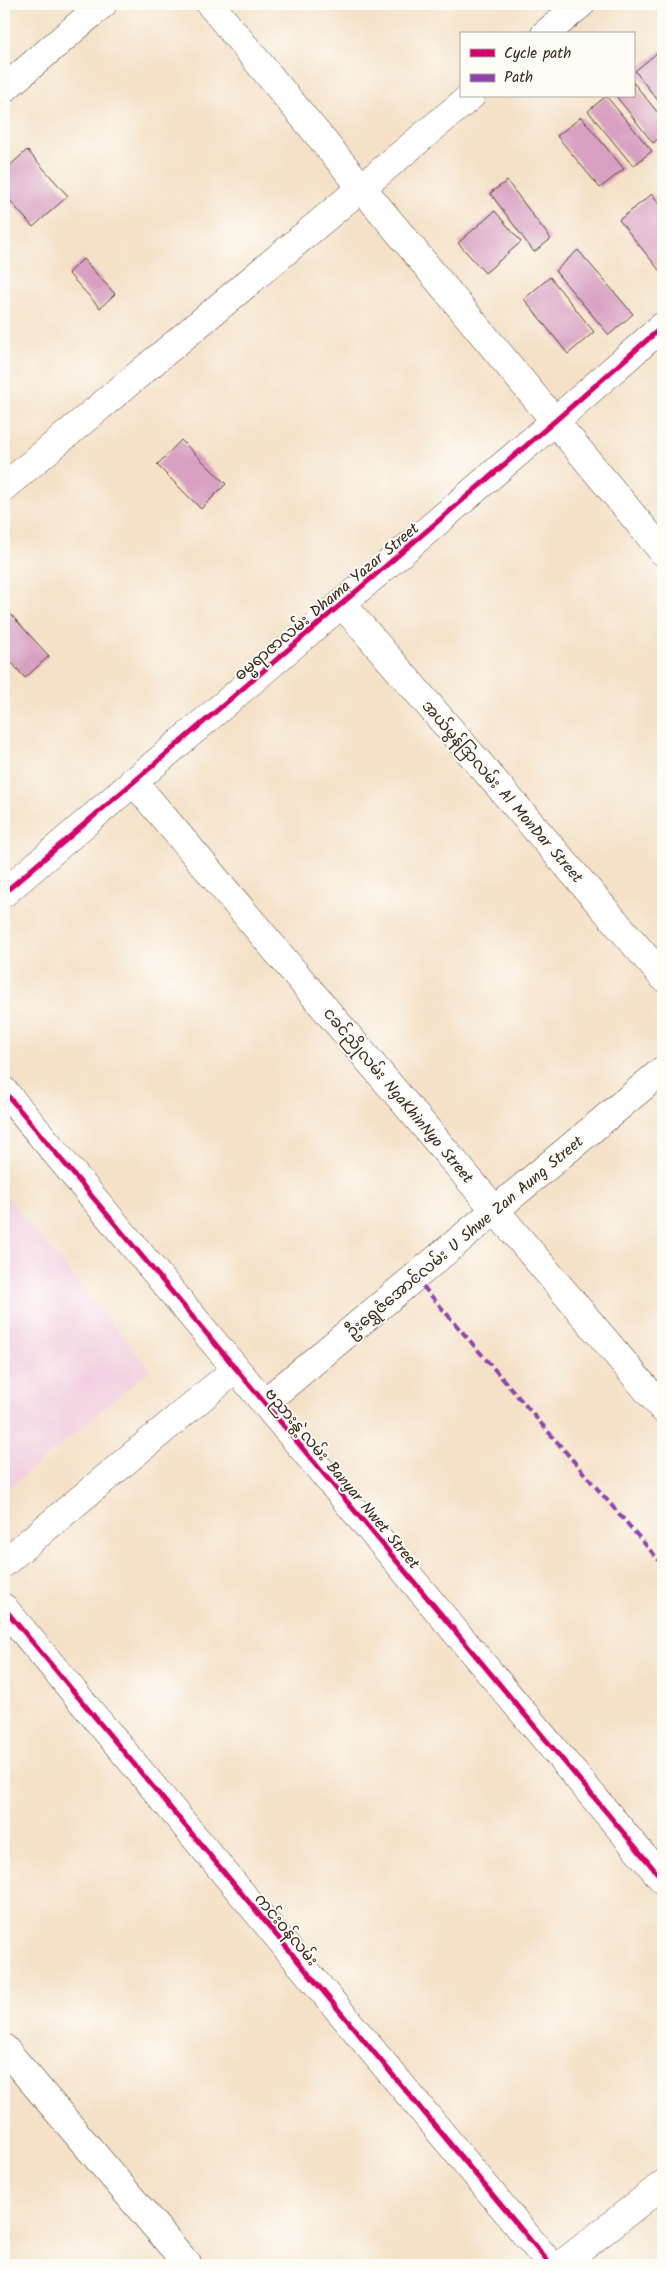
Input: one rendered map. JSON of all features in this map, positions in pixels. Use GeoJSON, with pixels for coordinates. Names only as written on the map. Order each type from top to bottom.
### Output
{"type":"FeatureCollection","features":[{"type":"Feature","properties":{"kind":"street"},"geometry":{"type":"LineString","coordinates":[[4,89],[104,4]]}},
{"type":"Feature","properties":{"kind":"street"},"geometry":{"type":"LineString","coordinates":[[210,4],[663,552]]}},
{"type":"Feature","properties":{"kind":"street"},"geometry":{"type":"LineString","coordinates":[[547,32],[581,4]]}},
{"type":"Feature","properties":{"kind":"street"},"geometry":{"type":"LineString","coordinates":[[4,487],[469,98]]}},
{"type":"Feature","properties":{"kind":"street","name":"ဓမ္မရာဇာလမ်း Dhama Yazar Street"},"geometry":{"type":"LineString","coordinates":[[4,893],[556,421],[663,326]]}},
{"type":"Feature","properties":{"kind":"street","name":"အယ်မွန်ဒြာလမ်း Al MonDar Street"},"geometry":{"type":"LineString","coordinates":[[342,604],[663,978]]}},
{"type":"Feature","properties":{"kind":"street","name":"ငခင်ညိုလမ်း NgaKhinNyo Street"},"geometry":{"type":"LineString","coordinates":[[133,781],[663,1409]]}},
{"type":"Feature","properties":{"kind":"street","name":"ဦးရွှေဇံအောင်လမ်း U Shwe Zan Aung Street"},"geometry":{"type":"LineString","coordinates":[[264,1403],[663,1070]]}},
{"type":"Feature","properties":{"kind":"street","name":"ဗညားနွဲ့လမ်း Banyar Nwet Street"},"geometry":{"type":"LineString","coordinates":[[4,1091],[663,1880]]}},
{"type":"Feature","properties":{"kind":"street"},"geometry":{"type":"LineString","coordinates":[[4,1563],[236,1369]]}},
{"type":"Feature","properties":{"kind":"street","name":"ကင်းဝန်လမ်း"},"geometry":{"type":"LineString","coordinates":[[4,1608],[551,2265]]}},
{"type":"Feature","properties":{"kind":"street"},"geometry":{"type":"LineString","coordinates":[[4,2048],[188,2265]]}},
{"type":"Feature","properties":{"kind":"street"},"geometry":{"type":"LineString","coordinates":[[561,2265],[663,2184]]}},
{"type":"Feature","properties":{"kind":"shaded area"},"geometry":{"type":"Polygon","coordinates":[[[4,1193],[150,1370],[4,1492],[4,1193]]]}},
{"type":"Feature","properties":{"kind":"building"},"geometry":{"type":"Polygon","coordinates":[[[663,48],[663,107],[635,71],[663,48]]]}},
{"type":"Feature","properties":{"kind":"building"},"geometry":{"type":"Polygon","coordinates":[[[634,83],[663,119],[663,135],[653,143],[618,98],[634,98],[634,83]]]}},
{"type":"Feature","properties":{"kind":"building"},"geometry":{"type":"Polygon","coordinates":[[[604,98],[608,98],[652,151],[633,166],[588,111],[604,98]]]}},
{"type":"Feature","properties":{"kind":"building"},"geometry":{"type":"Polygon","coordinates":[[[581,117],[624,169],[600,188],[557,136],[581,117]]]}},
{"type":"Feature","properties":{"kind":"building"},"geometry":{"type":"Polygon","coordinates":[[[27,150],[68,196],[33,227],[4,194],[4,171],[27,150]]]}},
{"type":"Feature","properties":{"kind":"building"},"geometry":{"type":"Polygon","coordinates":[[[507,181],[551,239],[534,252],[490,193],[507,181]]]}},
{"type":"Feature","properties":{"kind":"building"},"geometry":{"type":"Polygon","coordinates":[[[652,194],[663,208],[663,275],[619,220],[652,194]]]}},
{"type":"Feature","properties":{"kind":"building"},"geometry":{"type":"Polygon","coordinates":[[[495,211],[521,242],[485,273],[458,243],[495,211]]]}},
{"type":"Feature","properties":{"kind":"building"},"geometry":{"type":"Polygon","coordinates":[[[578,250],[633,314],[609,335],[555,271],[578,250]]]}},
{"type":"Feature","properties":{"kind":"building"},"geometry":{"type":"Polygon","coordinates":[[[83,259],[115,294],[100,308],[68,273],[83,259]]]}},
{"type":"Feature","properties":{"kind":"building"},"geometry":{"type":"Polygon","coordinates":[[[550,277],[594,332],[568,354],[524,299],[550,277]]]}},
{"type":"Feature","properties":{"kind":"building"},"geometry":{"type":"Polygon","coordinates":[[[181,440],[226,484],[201,509],[157,465],[181,440]]]}},
{"type":"Feature","properties":{"kind":"building"},"geometry":{"type":"Polygon","coordinates":[[[4,607],[49,656],[25,678],[4,654],[4,607]]]}},
{"type":"Feature","properties":{"kind":"marked path"},"geometry":{"type":"LineString","coordinates":[[415,1277],[663,1565]]}},
{"type":"Feature","properties":{"kind":"cycle path"},"geometry":{"type":"LineString","coordinates":[[4,893],[555,421],[663,326]]}},
{"type":"Feature","properties":{"kind":"cycle path"},"geometry":{"type":"LineString","coordinates":[[4,1091],[663,1880]]}},
{"type":"Feature","properties":{"kind":"cycle path"},"geometry":{"type":"LineString","coordinates":[[4,1608],[551,2265]]}}]}
